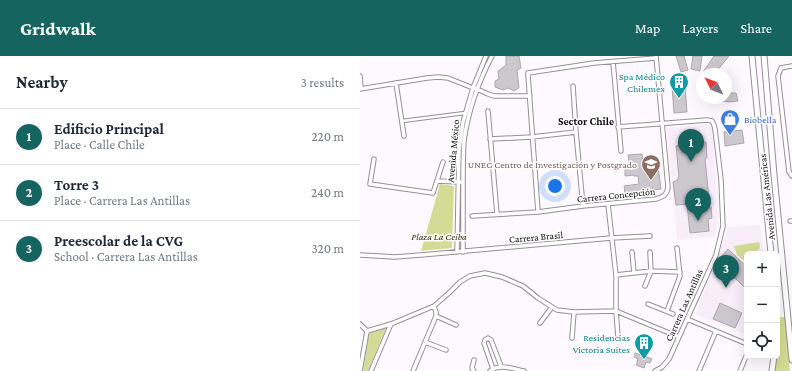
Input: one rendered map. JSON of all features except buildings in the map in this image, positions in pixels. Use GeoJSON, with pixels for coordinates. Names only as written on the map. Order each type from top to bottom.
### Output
{"type":"FeatureCollection","features":[{"type":"Feature","properties":{"kind":"main road","name":"Avenida Las Américas"},"geometry":{"type":"LineString","coordinates":[[752,56],[771,251]]}},
{"type":"Feature","properties":{"kind":"main road","name":"Avenida Las Américas"},"geometry":{"type":"LineString","coordinates":[[764,56],[792,360]]}},
{"type":"Feature","properties":{"kind":"main road"},"geometry":{"type":"LineString","coordinates":[[772,371],[774,359]]}},
{"type":"Feature","properties":{"kind":"street","name":"Avenida México"},"geometry":{"type":"LineString","coordinates":[[457,252],[459,150],[463,122],[486,56]]}},
{"type":"Feature","properties":{"kind":"street","name":"Avenida México"},"geometry":{"type":"LineString","coordinates":[[463,252],[464,141],[475,88],[492,56]]}},
{"type":"Feature","properties":{"kind":"street"},"geometry":{"type":"LineString","coordinates":[[538,212],[528,73],[656,57],[662,123],[618,127]]}},
{"type":"Feature","properties":{"kind":"street"},"geometry":{"type":"LineString","coordinates":[[613,62],[621,151]]}},
{"type":"Feature","properties":{"kind":"street"},"geometry":{"type":"LineString","coordinates":[[792,66],[781,68],[778,76],[789,172],[792,176]]}},
{"type":"Feature","properties":{"kind":"street"},"geometry":{"type":"LineString","coordinates":[[360,76],[361,89],[438,77],[448,78],[494,96],[530,96]]}},
{"type":"Feature","properties":{"kind":"street"},"geometry":{"type":"LineString","coordinates":[[396,83],[404,136]]}},
{"type":"Feature","properties":{"kind":"street"},"geometry":{"type":"LineString","coordinates":[[573,86],[583,206]]}},
{"type":"Feature","properties":{"kind":"street"},"geometry":{"type":"LineString","coordinates":[[488,111],[497,214]]}},
{"type":"Feature","properties":{"kind":"street"},"geometry":{"type":"LineString","coordinates":[[401,121],[465,113]]}},
{"type":"Feature","properties":{"kind":"street","name":"Carrera Las Antillas"},"geometry":{"type":"LineString","coordinates":[[655,371],[662,367],[669,359],[716,255],[723,226],[721,180],[715,129],[712,121],[662,123]]}},
{"type":"Feature","properties":{"kind":"street","name":"Carrera Concepción"},"geometry":{"type":"LineString","coordinates":[[472,216],[538,212],[656,199],[665,196],[668,187],[662,123]]}},
{"type":"Feature","properties":{"kind":"street"},"geometry":{"type":"LineString","coordinates":[[490,139],[532,137],[576,132]]}},
{"type":"Feature","properties":{"kind":"street"},"geometry":{"type":"LineString","coordinates":[[374,159],[370,184],[433,193],[443,162]]}},
{"type":"Feature","properties":{"kind":"street"},"geometry":{"type":"LineString","coordinates":[[437,181],[463,181]]}},
{"type":"Feature","properties":{"kind":"street"},"geometry":{"type":"LineString","coordinates":[[608,204],[616,275],[618,337]]}},
{"type":"Feature","properties":{"kind":"street","name":"Carrera Brasil"},"geometry":{"type":"LineString","coordinates":[[360,255],[395,257],[611,238],[650,236]]}},
{"type":"Feature","properties":{"kind":"street"},"geometry":{"type":"LineString","coordinates":[[667,311],[680,276],[677,248]]}},
{"type":"Feature","properties":{"kind":"street"},"geometry":{"type":"LineString","coordinates":[[632,252],[634,273]]}},
{"type":"Feature","properties":{"kind":"street"},"geometry":{"type":"LineString","coordinates":[[645,286],[651,271],[650,252]]}},
{"type":"Feature","properties":{"kind":"street"},"geometry":{"type":"LineString","coordinates":[[616,275],[651,271],[680,272]]}},
{"type":"Feature","properties":{"kind":"street"},"geometry":{"type":"LineString","coordinates":[[367,331],[391,324],[434,306],[460,282],[470,276],[485,273],[502,277],[523,286],[557,310],[574,312],[616,311],[679,336]]}},
{"type":"Feature","properties":{"kind":"street"},"geometry":{"type":"LineString","coordinates":[[648,304],[673,314]]}},
{"type":"Feature","properties":{"kind":"street"},"geometry":{"type":"LineString","coordinates":[[413,371],[436,316],[434,306]]}},
{"type":"Feature","properties":{"kind":"street"},"geometry":{"type":"LineString","coordinates":[[540,324],[552,307]]}},
{"type":"Feature","properties":{"kind":"street"},"geometry":{"type":"LineString","coordinates":[[572,338],[574,312]]}},
{"type":"Feature","properties":{"kind":"street"},"geometry":{"type":"LineString","coordinates":[[436,316],[456,325]]}},
{"type":"Feature","properties":{"kind":"street"},"geometry":{"type":"LineString","coordinates":[[687,319],[744,343]]}},
{"type":"Feature","properties":{"kind":"street"},"geometry":{"type":"LineString","coordinates":[[360,324],[367,331]]}},
{"type":"Feature","properties":{"kind":"street"},"geometry":{"type":"LineString","coordinates":[[371,371],[391,324]]}},
{"type":"Feature","properties":{"kind":"street"},"geometry":{"type":"LineString","coordinates":[[360,371],[367,331]]}},
{"type":"Feature","properties":{"kind":"street"},"geometry":{"type":"LineString","coordinates":[[699,371],[716,331]]}},
{"type":"Feature","properties":{"kind":"street"},"geometry":{"type":"LineString","coordinates":[[502,366],[491,340],[488,338],[484,343],[492,370],[502,366],[524,371]]}},
{"type":"Feature","properties":{"kind":"street"},"geometry":{"type":"LineString","coordinates":[[425,342],[446,350]]}},
{"type":"Feature","properties":{"kind":"street"},"geometry":{"type":"LineString","coordinates":[[740,371],[745,359]]}},
{"type":"Feature","properties":{"kind":"street"},"geometry":{"type":"LineString","coordinates":[[474,360],[472,368],[474,371]]}},
{"type":"Feature","properties":{"kind":"shaded area"},"geometry":{"type":"Polygon","coordinates":[[[707,124],[712,127],[718,224],[714,236],[677,240],[667,128],[707,124]]]}},
{"type":"Feature","properties":{"kind":"shaded area"},"geometry":{"type":"Polygon","coordinates":[[[760,225],[764,251],[744,251],[744,334],[695,314],[728,227],[760,225]]]}},
{"type":"Feature","properties":{"kind":"green space","name":"Plaza La Ceiba"},"geometry":{"type":"Polygon","coordinates":[[[440,184],[454,186],[452,248],[421,251],[440,184]]]}},
{"type":"Feature","properties":{"kind":"green space"},"geometry":{"type":"Polygon","coordinates":[[[759,242],[760,248],[757,251],[744,251],[744,260],[737,255],[734,246],[759,242]]]}},
{"type":"Feature","properties":{"kind":"green space"},"geometry":{"type":"Polygon","coordinates":[[[780,317],[785,317],[790,371],[774,371],[776,359],[780,359],[780,317]]]}},
{"type":"Feature","properties":{"kind":"green space"},"geometry":{"type":"Polygon","coordinates":[[[386,328],[368,371],[363,371],[369,333],[386,328]]]}},
{"type":"Feature","properties":{"kind":"place","name":"Spa Médico Chilemex"},"geometry":{"type":"Point","coordinates":[679,99]}},
{"type":"Feature","properties":{"kind":"place","name":"Biobella"},"geometry":{"type":"Point","coordinates":[730,136]}},
{"type":"Feature","properties":{"kind":"place","name":"Edificio Principal"},"geometry":{"type":"Point","coordinates":[691,162]}},
{"type":"Feature","properties":{"kind":"place","name":"UNEG Centro de Investigación y Postgrado"},"geometry":{"type":"Point","coordinates":[651,181]}},
{"type":"Feature","properties":{"kind":"place","name":"Torre 3"},"geometry":{"type":"Point","coordinates":[698,221]}},
{"type":"Feature","properties":{"kind":"place","name":"Preescolar de la CVG"},"geometry":{"type":"Point","coordinates":[726,288]}},
{"type":"Feature","properties":{"kind":"place","name":"Residencias Victoria Suites"},"geometry":{"type":"Point","coordinates":[644,360]}},
{"type":"Feature","properties":{"kind":"district","name":"Sector Chile"},"geometry":{"type":"Point","coordinates":[586,121]}}]}
